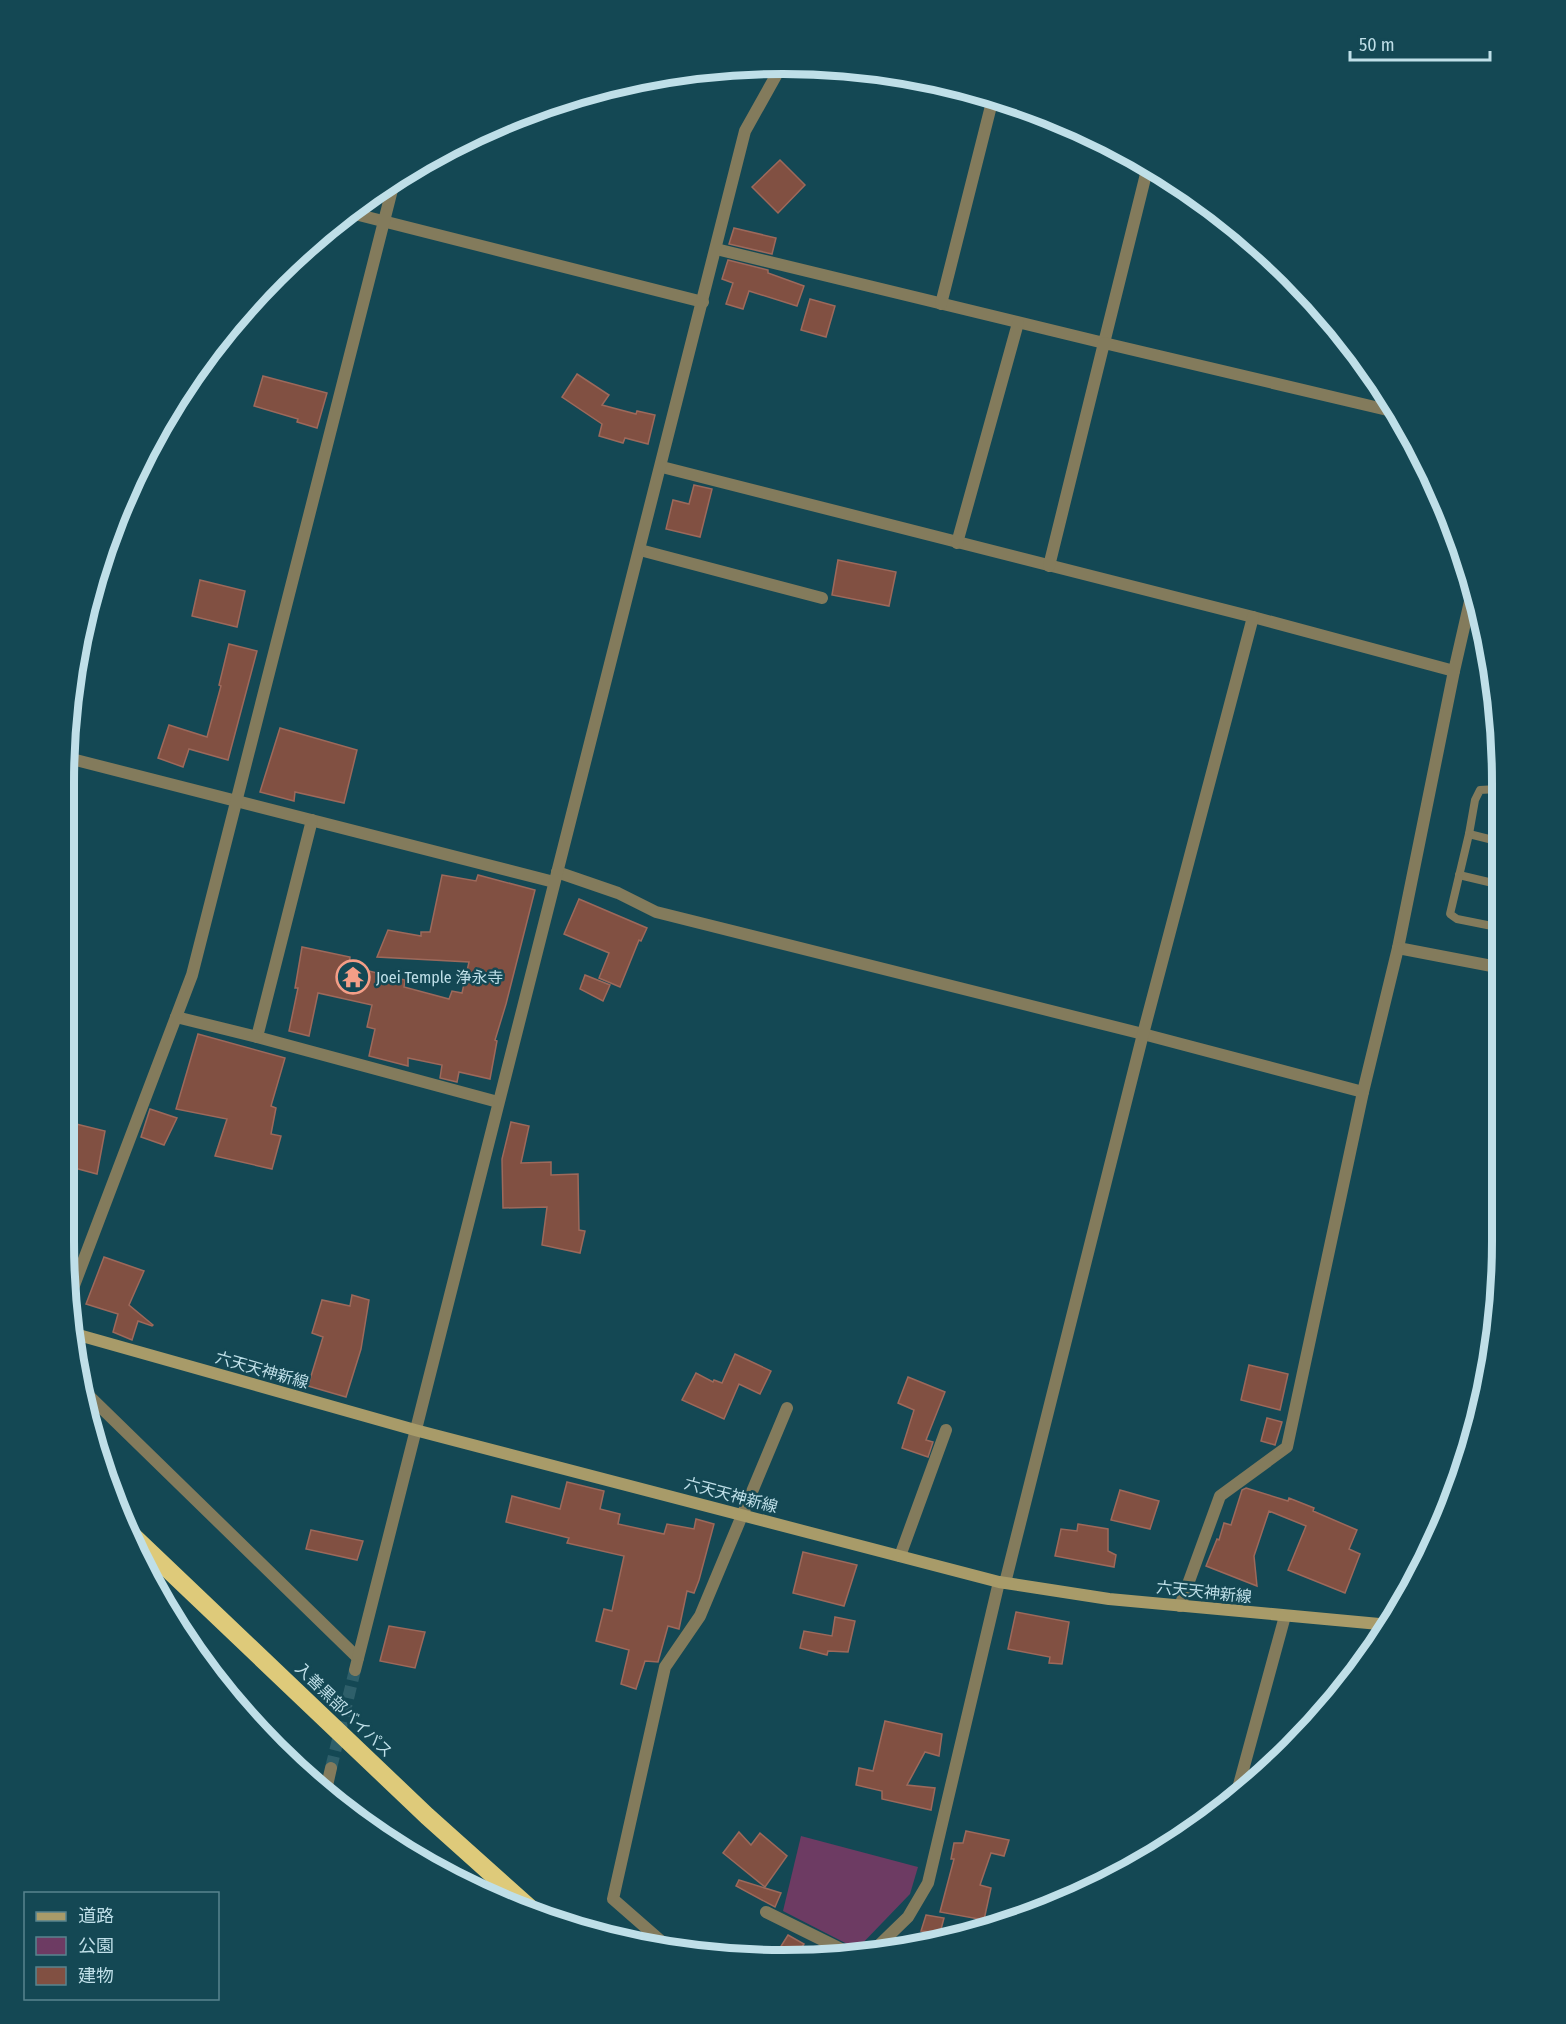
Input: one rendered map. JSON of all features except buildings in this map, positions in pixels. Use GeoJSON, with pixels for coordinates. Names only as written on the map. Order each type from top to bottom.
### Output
{"type":"FeatureCollection","features":[{"type":"Feature","properties":{"kind":"highway","name":"入善黒部バイパス"},"geometry":{"type":"LineString","coordinates":[[143,1547],[418,1808],[520,1900]]}},
{"type":"Feature","properties":{"kind":"main road","name":"六天天神新線"},"geometry":{"type":"LineString","coordinates":[[80,1335],[415,1430],[1002,1583],[1108,1599],[1380,1623]]}},
{"type":"Feature","properties":{"kind":"street"},"geometry":{"type":"LineString","coordinates":[[92,1399],[357,1664],[746,131],[777,74]]}},
{"type":"Feature","properties":{"kind":"street"},"geometry":{"type":"LineString","coordinates":[[941,304],[991,105]]}},
{"type":"Feature","properties":{"kind":"street"},"geometry":{"type":"LineString","coordinates":[[1048,566],[1146,174]]}},
{"type":"Feature","properties":{"kind":"street"},"geometry":{"type":"LineString","coordinates":[[75,1283],[192,975],[392,191]]}},
{"type":"Feature","properties":{"kind":"street"},"geometry":{"type":"LineString","coordinates":[[358,215],[703,302]]}},
{"type":"Feature","properties":{"kind":"street"},"geometry":{"type":"LineString","coordinates":[[716,249],[1386,410]]}},
{"type":"Feature","properties":{"kind":"street"},"geometry":{"type":"LineString","coordinates":[[957,543],[1018,323]]}},
{"type":"Feature","properties":{"kind":"street"},"geometry":{"type":"LineString","coordinates":[[662,467],[1253,617],[1454,671]]}},
{"type":"Feature","properties":{"kind":"street"},"geometry":{"type":"LineString","coordinates":[[640,550],[822,598]]}},
{"type":"Feature","properties":{"kind":"street"},"geometry":{"type":"LineString","coordinates":[[1180,1606],[1220,1496],[1287,1447],[1364,1092],[1398,948],[1469,604]]}},
{"type":"Feature","properties":{"kind":"street"},"geometry":{"type":"LineString","coordinates":[[881,1943],[908,1917],[928,1883],[1002,1583],[1253,617]]}},
{"type":"Feature","properties":{"kind":"street"},"geometry":{"type":"LineString","coordinates":[[75,760],[312,820],[556,877],[618,893],[656,912],[1364,1092]]}},
{"type":"Feature","properties":{"kind":"street"},"geometry":{"type":"LineString","coordinates":[[257,1037],[312,820]]}},
{"type":"Feature","properties":{"kind":"street"},"geometry":{"type":"LineString","coordinates":[[1398,948],[1492,966]]}},
{"type":"Feature","properties":{"kind":"street"},"geometry":{"type":"LineString","coordinates":[[176,1017],[498,1102]]}},
{"type":"Feature","properties":{"kind":"street"},"geometry":{"type":"LineString","coordinates":[[659,1939],[613,1899],[665,1666],[700,1616],[787,1408]]}},
{"type":"Feature","properties":{"kind":"street"},"geometry":{"type":"LineString","coordinates":[[900,1557],[946,1430]]}},
{"type":"Feature","properties":{"kind":"street"},"geometry":{"type":"LineString","coordinates":[[1239,1784],[1285,1616]]}},
{"type":"Feature","properties":{"kind":"street"},"geometry":{"type":"LineString","coordinates":[[328,1784],[332,1768]]}},
{"type":"Feature","properties":{"kind":"street"},"geometry":{"type":"LineString","coordinates":[[766,1912],[839,1948]]}},
{"type":"Feature","properties":{"kind":"lane"},"geometry":{"type":"LineString","coordinates":[[1492,789],[1480,790],[1475,800],[1450,914],[1457,919],[1492,926]]}},
{"type":"Feature","properties":{"kind":"lane"},"geometry":{"type":"LineString","coordinates":[[1469,834],[1492,840]]}},
{"type":"Feature","properties":{"kind":"lane"},"geometry":{"type":"LineString","coordinates":[[1459,875],[1492,883]]}},
{"type":"Feature","properties":{"kind":"green space"},"geometry":{"type":"Polygon","coordinates":[[[801,1836],[918,1867],[910,1894],[860,1946],[852,1947],[783,1911],[801,1836]]]}},
{"type":"Feature","properties":{"kind":"tunnel"},"geometry":{"type":"LineString","coordinates":[[331,1768],[355,1670]]}},
{"type":"Feature","properties":{"kind":"place","name":"Joei Temple 浄永寺"},"geometry":{"type":"Point","coordinates":[353,977]}}]}
